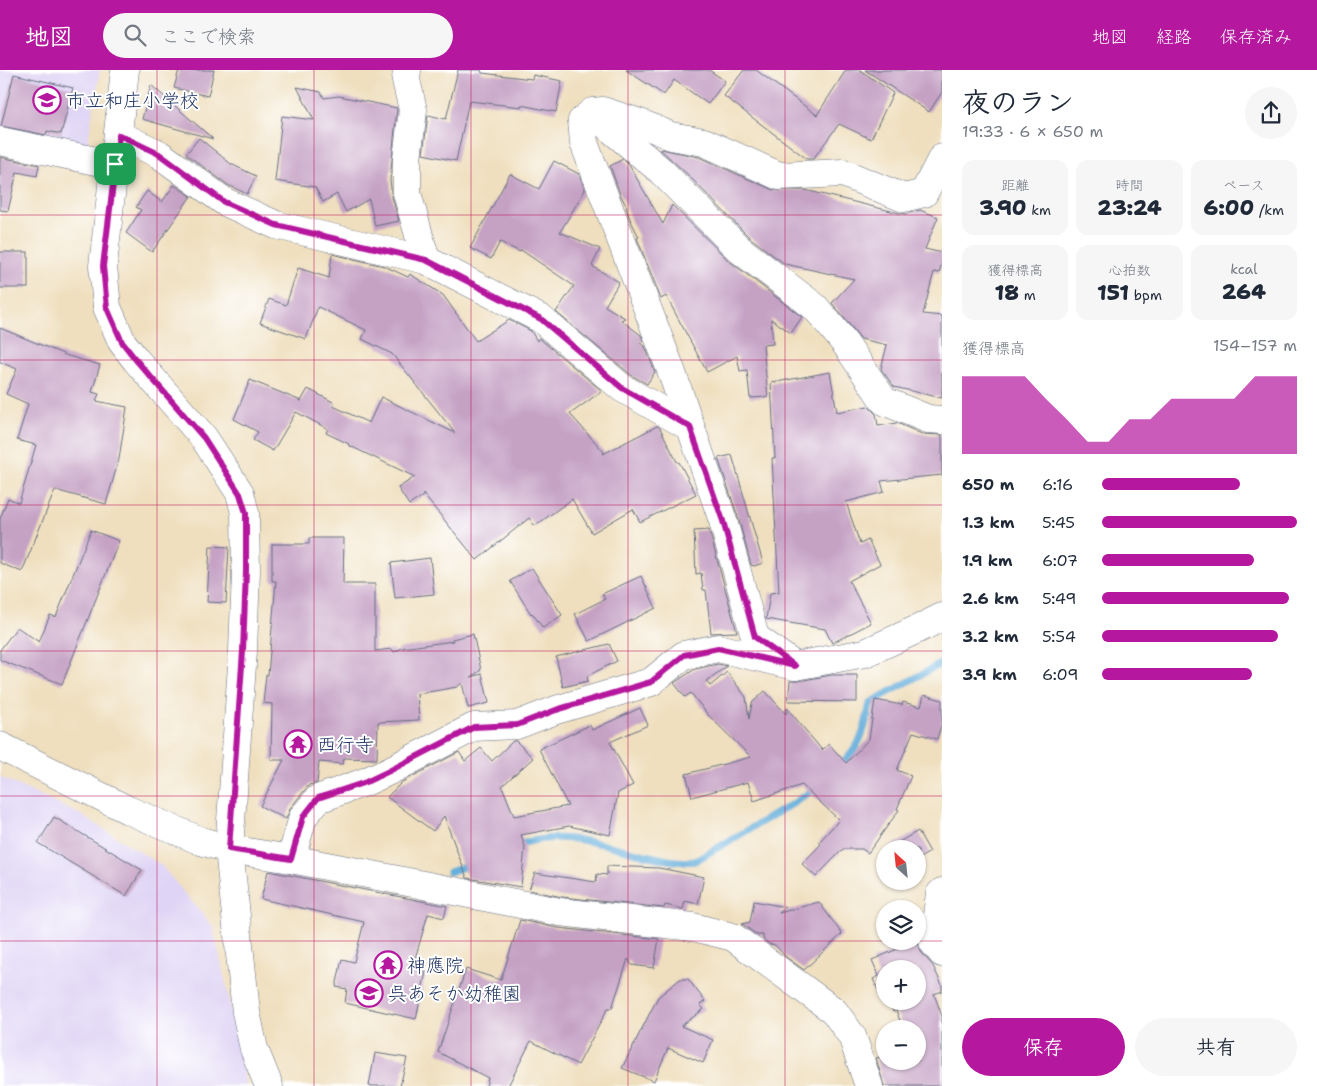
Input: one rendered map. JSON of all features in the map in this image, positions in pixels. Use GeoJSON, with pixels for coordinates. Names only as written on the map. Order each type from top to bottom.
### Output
{"type":"FeatureCollection","features":[{"type":"Feature","properties":{"kind":"street"},"geometry":{"type":"LineString","coordinates":[[125,70],[103,266],[107,308],[122,342],[204,438],[240,494],[246,513],[243,651],[229,849],[246,1012],[254,1049],[268,1086]]}},
{"type":"Feature","properties":{"kind":"street"},"geometry":{"type":"LineString","coordinates":[[407,70],[406,80],[413,110],[407,158],[407,193],[426,260]]}},
{"type":"Feature","properties":{"kind":"street"},"geometry":{"type":"LineString","coordinates":[[795,666],[755,637],[723,521],[671,370],[584,143],[582,121],[592,112],[603,111],[671,136],[704,142],[779,176],[843,173],[904,198],[924,193],[942,158]]}},
{"type":"Feature","properties":{"kind":"street"},"geometry":{"type":"LineString","coordinates":[[592,112],[660,170],[739,249],[815,307],[845,343],[884,401],[928,419],[942,420]]}},
{"type":"Feature","properties":{"kind":"street"},"geometry":{"type":"LineString","coordinates":[[119,135],[159,154],[224,202],[276,225],[426,260],[541,319],[622,388],[690,427]]}},
{"type":"Feature","properties":{"kind":"street"},"geometry":{"type":"LineString","coordinates":[[0,141],[115,164]]}},
{"type":"Feature","properties":{"kind":"street"},"geometry":{"type":"LineString","coordinates":[[291,859],[303,817],[318,798],[366,782],[474,727],[517,725],[556,710],[651,682],[684,655],[718,648],[795,666],[865,653],[942,616]]}},
{"type":"Feature","properties":{"kind":"street"},"geometry":{"type":"LineString","coordinates":[[0,746],[128,810],[201,841],[229,849],[291,859],[560,912],[693,927],[733,937],[834,1011],[852,1036],[869,1086]]}},
{"type":"Feature","properties":{"kind":"street"},"geometry":{"type":"LineString","coordinates":[[942,892],[940,894],[934,942],[942,953]]}},
{"type":"Feature","properties":{"kind":"shaded area","name":"市立和庄小学校"},"geometry":{"type":"Polygon","coordinates":[[[0,70],[100,70],[87,147],[0,129],[0,70]]]}},
{"type":"Feature","properties":{"kind":"shaded area"},"geometry":{"type":"Polygon","coordinates":[[[0,777],[81,815],[161,865],[213,927],[231,1006],[246,1086],[0,1086],[0,777]]]}},
{"type":"Feature","properties":{"kind":"building"},"geometry":{"type":"Polygon","coordinates":[[[179,70],[214,70],[208,96],[174,88],[179,70]]]}},
{"type":"Feature","properties":{"kind":"building"},"geometry":{"type":"Polygon","coordinates":[[[458,70],[481,70],[482,73],[532,79],[533,75],[562,81],[556,112],[521,105],[521,107],[469,101],[456,161],[423,154],[428,115],[446,119],[458,70]]]}},
{"type":"Feature","properties":{"kind":"building"},"geometry":{"type":"Polygon","coordinates":[[[626,70],[709,70],[725,81],[708,104],[674,80],[664,95],[626,70]]]}},
{"type":"Feature","properties":{"kind":"building"},"geometry":{"type":"Polygon","coordinates":[[[744,70],[756,70],[817,115],[846,70],[860,70],[893,93],[871,139],[839,124],[813,159],[807,159],[724,96],[744,70]]]}},
{"type":"Feature","properties":{"kind":"building"},"geometry":{"type":"Polygon","coordinates":[[[865,70],[942,70],[942,92],[929,112],[865,70]]]}},
{"type":"Feature","properties":{"kind":"building"},"geometry":{"type":"Polygon","coordinates":[[[14,74],[73,88],[61,134],[47,131],[46,135],[1,126],[14,74]]]}},
{"type":"Feature","properties":{"kind":"building"},"geometry":{"type":"Polygon","coordinates":[[[151,85],[213,139],[142,119],[151,85]]]}},
{"type":"Feature","properties":{"kind":"building"},"geometry":{"type":"Polygon","coordinates":[[[297,87],[321,92],[324,98],[339,96],[397,108],[390,180],[392,197],[399,221],[375,226],[369,199],[346,212],[337,194],[323,202],[315,187],[275,181],[282,116],[314,120],[297,87]]]}},
{"type":"Feature","properties":{"kind":"building"},"geometry":{"type":"Polygon","coordinates":[[[199,138],[231,164],[256,176],[247,194],[228,185],[186,154],[199,138]]]}},
{"type":"Feature","properties":{"kind":"building"},"geometry":{"type":"Polygon","coordinates":[[[661,149],[699,157],[773,190],[805,190],[899,213],[906,214],[920,210],[938,217],[925,249],[942,253],[942,262],[939,273],[934,272],[923,314],[942,316],[942,398],[894,387],[881,369],[887,345],[861,339],[832,303],[854,279],[785,264],[749,237],[661,149]]]}},
{"type":"Feature","properties":{"kind":"building"},"geometry":{"type":"Polygon","coordinates":[[[0,157],[39,165],[37,176],[17,172],[8,211],[0,210],[0,157]]]}},
{"type":"Feature","properties":{"kind":"building"},"geometry":{"type":"Polygon","coordinates":[[[623,159],[629,165],[663,224],[672,205],[728,260],[802,317],[791,333],[771,319],[773,344],[763,345],[768,397],[750,398],[747,370],[740,371],[737,356],[707,372],[666,296],[661,299],[637,238],[639,237],[610,166],[623,159]]]}},
{"type":"Feature","properties":{"kind":"building"},"geometry":{"type":"Polygon","coordinates":[[[554,161],[579,174],[585,190],[560,232],[600,249],[592,266],[619,282],[605,306],[625,318],[621,320],[641,335],[643,340],[640,343],[645,346],[655,372],[647,384],[631,375],[556,312],[574,286],[521,250],[520,252],[500,242],[491,259],[470,248],[510,174],[539,189],[554,161]]]}},
{"type":"Feature","properties":{"kind":"building"},"geometry":{"type":"Polygon","coordinates":[[[174,185],[191,196],[152,252],[126,233],[141,210],[136,207],[147,191],[162,202],[174,185]]]}},
{"type":"Feature","properties":{"kind":"building"},"geometry":{"type":"Polygon","coordinates":[[[0,252],[28,252],[28,288],[0,288],[0,252]]]}},
{"type":"Feature","properties":{"kind":"building"},"geometry":{"type":"Polygon","coordinates":[[[332,254],[384,266],[408,277],[410,274],[443,295],[476,341],[509,320],[531,331],[537,341],[539,338],[602,391],[570,414],[604,452],[603,454],[657,426],[660,428],[696,494],[640,522],[633,509],[592,533],[572,499],[535,526],[529,518],[477,560],[423,494],[423,496],[409,505],[398,488],[415,477],[326,433],[328,429],[296,412],[273,451],[253,440],[258,432],[234,419],[250,380],[301,401],[308,389],[335,403],[333,406],[369,423],[381,397],[455,433],[392,354],[362,339],[366,330],[318,307],[306,339],[260,323],[269,299],[286,305],[298,268],[329,278],[332,254]]]}},
{"type":"Feature","properties":{"kind":"building"},"geometry":{"type":"Polygon","coordinates":[[[0,328],[68,356],[100,365],[92,392],[99,394],[96,401],[127,407],[119,459],[106,504],[55,490],[22,572],[0,563],[0,519],[8,498],[19,503],[36,445],[17,440],[28,404],[6,394],[17,369],[0,362],[0,328]]]}},
{"type":"Feature","properties":{"kind":"building"},"geometry":{"type":"Polygon","coordinates":[[[830,372],[837,412],[868,406],[876,414],[878,426],[897,423],[922,434],[942,435],[942,475],[881,481],[884,492],[846,502],[860,544],[868,540],[880,564],[849,581],[871,623],[832,643],[825,629],[766,619],[770,593],[779,592],[772,458],[775,458],[771,383],[830,372]]]}},
{"type":"Feature","properties":{"kind":"building"},"geometry":{"type":"Polygon","coordinates":[[[732,455],[763,563],[754,566],[751,565],[738,517],[718,458],[732,455]]]}},
{"type":"Feature","properties":{"kind":"building"},"geometry":{"type":"Polygon","coordinates":[[[91,530],[119,541],[62,684],[0,660],[0,650],[17,627],[39,642],[50,615],[56,617],[91,530]]]}},
{"type":"Feature","properties":{"kind":"building"},"geometry":{"type":"Polygon","coordinates":[[[709,530],[737,632],[711,633],[706,590],[703,590],[701,573],[696,574],[694,531],[709,530]]]}},
{"type":"Feature","properties":{"kind":"building"},"geometry":{"type":"Polygon","coordinates":[[[309,538],[344,538],[343,584],[375,584],[375,651],[392,649],[394,652],[402,648],[453,641],[452,639],[473,634],[481,670],[471,677],[482,674],[489,703],[468,708],[462,683],[457,687],[417,694],[419,720],[378,722],[377,759],[344,758],[343,764],[319,762],[317,783],[309,785],[291,807],[286,819],[260,806],[284,760],[271,760],[272,704],[263,703],[266,675],[268,675],[276,581],[272,581],[272,544],[309,544],[309,538]]]}},
{"type":"Feature","properties":{"kind":"building"},"geometry":{"type":"Polygon","coordinates":[[[210,546],[229,547],[226,603],[207,602],[210,546]]]}},
{"type":"Feature","properties":{"kind":"building"},"geometry":{"type":"Polygon","coordinates":[[[430,558],[434,594],[395,598],[391,563],[430,558]]]}},
{"type":"Feature","properties":{"kind":"building"},"geometry":{"type":"Polygon","coordinates":[[[532,568],[562,615],[543,628],[531,614],[510,581],[532,568]]]}},
{"type":"Feature","properties":{"kind":"building"},"geometry":{"type":"Polygon","coordinates":[[[641,576],[656,608],[589,641],[575,614],[605,599],[602,594],[641,576]]]}},
{"type":"Feature","properties":{"kind":"building"},"geometry":{"type":"Polygon","coordinates":[[[609,644],[617,661],[587,676],[588,681],[563,687],[556,657],[609,644]]]}},
{"type":"Feature","properties":{"kind":"building"},"geometry":{"type":"Polygon","coordinates":[[[718,664],[727,666],[706,681],[710,686],[727,672],[746,697],[749,719],[752,703],[765,691],[786,714],[787,708],[822,750],[829,744],[846,763],[869,739],[875,700],[902,705],[903,702],[921,707],[924,695],[942,700],[942,722],[937,739],[913,732],[897,770],[911,776],[897,809],[899,810],[868,853],[862,849],[843,849],[816,877],[802,864],[821,844],[819,842],[839,820],[802,785],[754,801],[748,782],[692,797],[686,774],[751,757],[708,715],[691,693],[685,697],[674,683],[695,669],[718,664]]]}},
{"type":"Feature","properties":{"kind":"building"},"geometry":{"type":"Polygon","coordinates":[[[832,675],[857,675],[857,702],[788,701],[790,681],[832,675]]]}},
{"type":"Feature","properties":{"kind":"building"},"geometry":{"type":"Polygon","coordinates":[[[640,708],[648,725],[610,742],[633,785],[618,793],[610,835],[569,826],[521,835],[525,847],[521,887],[467,878],[444,816],[433,831],[387,797],[402,782],[459,752],[465,761],[481,748],[492,761],[513,741],[516,741],[533,758],[502,786],[514,816],[568,806],[539,749],[590,725],[592,730],[640,708]]]}},
{"type":"Feature","properties":{"kind":"building"},"geometry":{"type":"Polygon","coordinates":[[[54,817],[142,870],[126,896],[38,843],[54,817]]]}},
{"type":"Feature","properties":{"kind":"building"},"geometry":{"type":"Polygon","coordinates":[[[918,831],[923,840],[902,840],[918,831]]]}},
{"type":"Feature","properties":{"kind":"building"},"geometry":{"type":"Polygon","coordinates":[[[926,845],[930,852],[926,854],[926,845]]]}},
{"type":"Feature","properties":{"kind":"building"},"geometry":{"type":"Polygon","coordinates":[[[607,866],[659,868],[704,877],[698,904],[685,901],[683,909],[665,905],[664,908],[562,897],[529,890],[535,873],[596,882],[597,874],[607,875],[607,866]]]}},
{"type":"Feature","properties":{"kind":"building"},"geometry":{"type":"Polygon","coordinates":[[[268,871],[447,906],[444,918],[428,914],[412,969],[426,972],[416,1019],[345,1003],[347,989],[336,987],[342,959],[354,962],[364,922],[261,899],[268,871]]]}},
{"type":"Feature","properties":{"kind":"building"},"geometry":{"type":"Polygon","coordinates":[[[754,901],[785,907],[779,913],[819,902],[842,934],[804,970],[786,957],[775,945],[769,944],[763,939],[763,935],[757,935],[742,924],[750,922],[754,901]]]}},
{"type":"Feature","properties":{"kind":"building"},"geometry":{"type":"Polygon","coordinates":[[[520,920],[558,928],[659,939],[654,968],[632,965],[628,959],[612,1008],[608,1008],[578,1065],[531,1041],[508,1086],[486,1086],[488,1078],[438,1052],[466,969],[501,980],[520,920]]]}},
{"type":"Feature","properties":{"kind":"building"},"geometry":{"type":"Polygon","coordinates":[[[895,950],[920,950],[933,966],[942,985],[942,991],[934,994],[942,1016],[942,1086],[884,1086],[879,1070],[926,1070],[926,1020],[900,1020],[896,1010],[926,1010],[926,960],[876,960],[876,969],[872,960],[895,950]]]}},
{"type":"Feature","properties":{"kind":"building"},"geometry":{"type":"Polygon","coordinates":[[[680,979],[688,979],[705,1001],[700,1005],[704,1009],[681,1026],[713,1040],[703,1063],[668,1048],[654,1081],[622,1068],[658,997],[680,979]]]}},
{"type":"Feature","properties":{"kind":"building"},"geometry":{"type":"Polygon","coordinates":[[[375,1053],[407,1058],[400,1086],[369,1086],[375,1053]]]}},
{"type":"Feature","properties":{"kind":"waterway"},"geometry":{"type":"LineString","coordinates":[[838,768],[857,746],[866,723],[870,703],[942,663]]}},
{"type":"Feature","properties":{"kind":"waterway"},"geometry":{"type":"LineString","coordinates":[[516,846],[532,841],[564,838],[597,843],[670,860],[695,861],[794,803],[817,787]]}},
{"type":"Feature","properties":{"kind":"waterway"},"geometry":{"type":"LineString","coordinates":[[450,872],[471,864]]}},
{"type":"Feature","properties":{"kind":"place","name":"市立和庄小学校"},"geometry":{"type":"Point","coordinates":[47,100]}},
{"type":"Feature","properties":{"kind":"place","name":"西行寺"},"geometry":{"type":"Point","coordinates":[298,744]}},
{"type":"Feature","properties":{"kind":"place","name":"神應院"},"geometry":{"type":"Point","coordinates":[388,965]}},
{"type":"Feature","properties":{"kind":"place","name":"呉あそか幼稚園"},"geometry":{"type":"Point","coordinates":[369,993]}},
{"type":"Feature","properties":{"kind":"route"},"geometry":{"type":"LineString","coordinates":[[119,135],[159,154],[224,202],[276,225],[426,260],[541,319],[622,388],[690,427],[723,521],[755,637],[795,666],[718,648],[684,655],[651,682],[556,710],[517,725],[474,727],[366,782],[318,798],[303,817],[291,859],[229,849],[243,651],[246,513],[240,494],[204,438],[122,342],[107,308],[103,266],[115,164],[119,135]]}}]}
